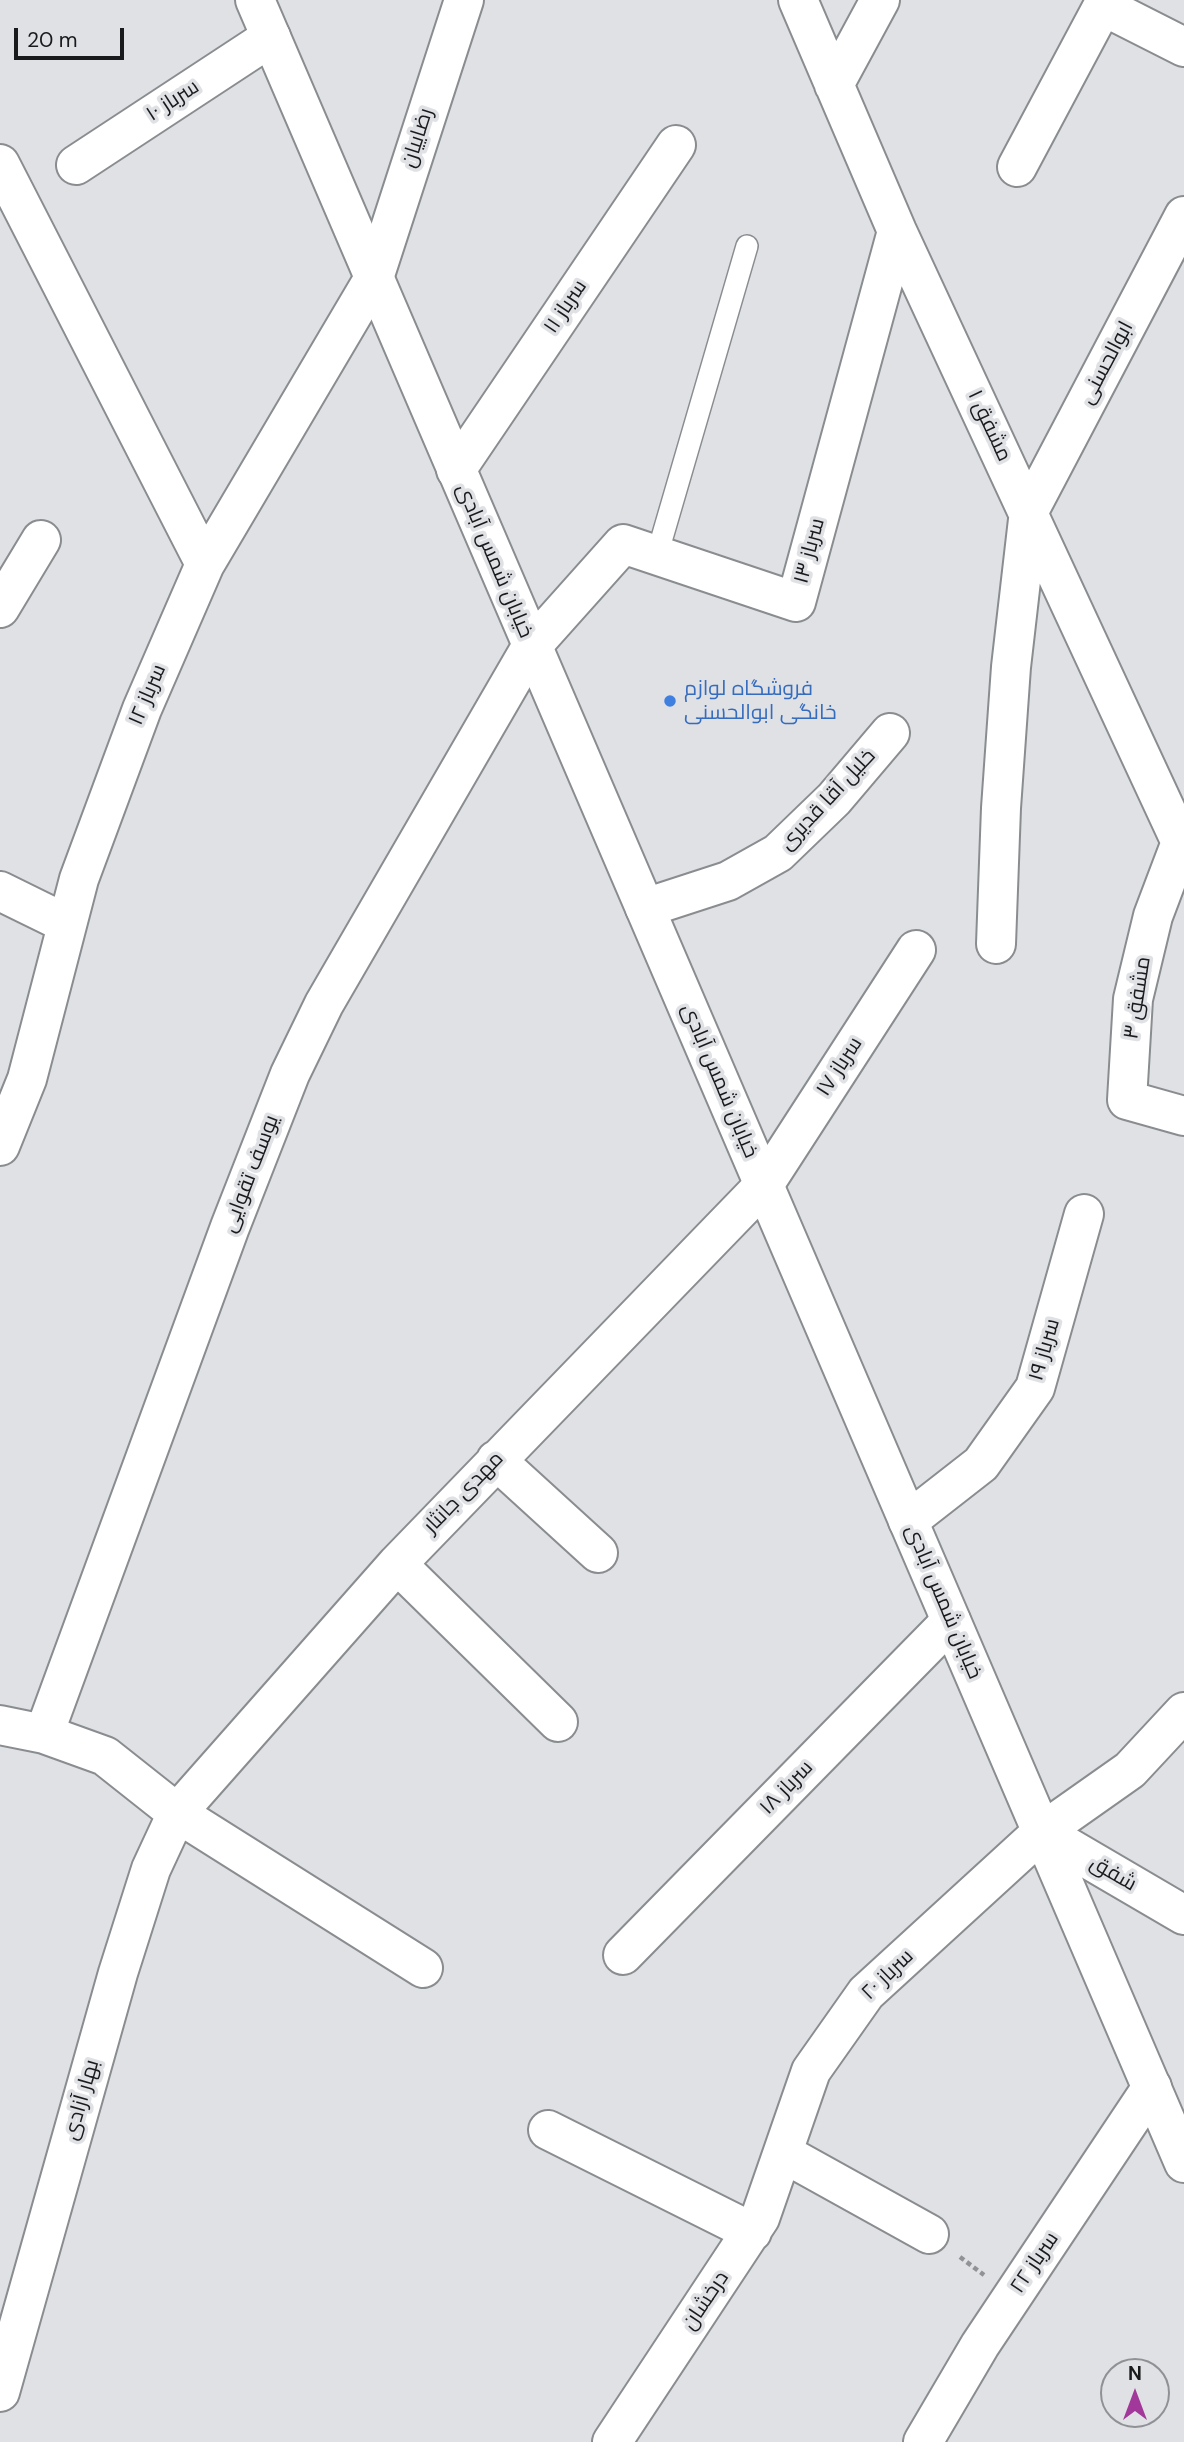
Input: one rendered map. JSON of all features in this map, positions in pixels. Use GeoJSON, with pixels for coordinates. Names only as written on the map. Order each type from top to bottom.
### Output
{"type":"FeatureCollection","features":[{"type":"Feature","properties":{"kind":"street","name":"خیابان شمس آبادی"},"geometry":{"type":"LineString","coordinates":[[255,0],[1184,2162]]}},
{"type":"Feature","properties":{"kind":"street","name":"رضاییان"},"geometry":{"type":"LineString","coordinates":[[374,278],[464,0]]}},
{"type":"Feature","properties":{"kind":"street","name":"مشفق ۱"},"geometry":{"type":"LineString","coordinates":[[798,0],[897,232],[1029,511],[1182,846]]}},
{"type":"Feature","properties":{"kind":"street"},"geometry":{"type":"LineString","coordinates":[[834,85],[880,0]]}},
{"type":"Feature","properties":{"kind":"street"},"geometry":{"type":"LineString","coordinates":[[1017,167],[1105,3],[1184,47]]}},
{"type":"Feature","properties":{"kind":"street","name":"سرباز ۱۰"},"geometry":{"type":"LineString","coordinates":[[76,165],[271,37]]}},
{"type":"Feature","properties":{"kind":"street","name":"سرباز ۱۱"},"geometry":{"type":"LineString","coordinates":[[456,470],[676,145]]}},
{"type":"Feature","properties":{"kind":"street"},"geometry":{"type":"LineString","coordinates":[[0,164],[205,564]]}},
{"type":"Feature","properties":{"kind":"street","name":"ابوالحسنی"},"geometry":{"type":"LineString","coordinates":[[1029,511],[1184,216]]}},
{"type":"Feature","properties":{"kind":"street","name":"سرباز ۱۳"},"geometry":{"type":"LineString","coordinates":[[531,647],[623,544],[796,602],[897,232]]}},
{"type":"Feature","properties":{"kind":"street","name":"سرباز ۱۲"},"geometry":{"type":"LineString","coordinates":[[0,1146],[27,1079],[67,925],[107,796],[205,564],[374,278]]}},
{"type":"Feature","properties":{"kind":"street"},"geometry":{"type":"LineString","coordinates":[[996,943],[1001,808],[1010,680],[1029,511]]}},
{"type":"Feature","properties":{"kind":"street"},"geometry":{"type":"LineString","coordinates":[[0,608],[41,541]]}},
{"type":"Feature","properties":{"kind":"street","name":"یوسف تقوایی"},"geometry":{"type":"LineString","coordinates":[[44,1734],[230,1227],[290,1074],[324,1004],[531,647]]}},
{"type":"Feature","properties":{"kind":"street","name":"خلیل آقا قدیری"},"geometry":{"type":"LineString","coordinates":[[645,908],[728,881],[778,853],[834,799],[890,733]]}},
{"type":"Feature","properties":{"kind":"street","name":"مشفق ۳"},"geometry":{"type":"LineString","coordinates":[[1182,846],[1153,916],[1133,999],[1127,1100],[1184,1116]]}},
{"type":"Feature","properties":{"kind":"street"},"geometry":{"type":"LineString","coordinates":[[0,891],[67,925]]}},
{"type":"Feature","properties":{"kind":"street","name":"سرباز ۱۷"},"geometry":{"type":"LineString","coordinates":[[764,1185],[916,950]]}},
{"type":"Feature","properties":{"kind":"street","name":"مهدی جانثار"},"geometry":{"type":"LineString","coordinates":[[177,1813],[397,1564],[764,1185]]}},
{"type":"Feature","properties":{"kind":"street","name":"سرباز ۱۹"},"geometry":{"type":"LineString","coordinates":[[908,1521],[981,1464],[1035,1388],[1084,1214]]}},
{"type":"Feature","properties":{"kind":"street"},"geometry":{"type":"LineString","coordinates":[[496,1460],[598,1553]]}},
{"type":"Feature","properties":{"kind":"street"},"geometry":{"type":"LineString","coordinates":[[397,1564],[558,1723]]}},
{"type":"Feature","properties":{"kind":"street","name":"سرباز ۱۸"},"geometry":{"type":"LineString","coordinates":[[623,1955],[951,1620]]}},
{"type":"Feature","properties":{"kind":"street","name":"سرباز ۲۰"},"geometry":{"type":"LineString","coordinates":[[783,2152],[811,2071],[866,1993],[1042,1832],[1130,1770],[1184,1712]]}},
{"type":"Feature","properties":{"kind":"street"},"geometry":{"type":"LineString","coordinates":[[0,1725],[44,1734],[105,1756],[177,1813],[423,1968]]}},
{"type":"Feature","properties":{"kind":"street","name":"بهار آزادی"},"geometry":{"type":"LineString","coordinates":[[0,2392],[118,1973],[151,1869],[177,1813]]}},
{"type":"Feature","properties":{"kind":"street","name":"شفق"},"geometry":{"type":"LineString","coordinates":[[1042,1832],[1184,1915]]}},
{"type":"Feature","properties":{"kind":"street","name":"سرباز ۲۲"},"geometry":{"type":"LineString","coordinates":[[923,2442],[1012,2296],[1152,2087]]}},
{"type":"Feature","properties":{"kind":"street"},"geometry":{"type":"LineString","coordinates":[[548,2130],[752,2232]]}},
{"type":"Feature","properties":{"kind":"street"},"geometry":{"type":"LineString","coordinates":[[783,2152],[929,2234]]}},
{"type":"Feature","properties":{"kind":"street","name":"درخشان"},"geometry":{"type":"LineString","coordinates":[[612,2442],[752,2232],[783,2152]]}},
{"type":"Feature","properties":{"kind":"lane"},"geometry":{"type":"LineString","coordinates":[[657,555],[747,246]]}},
{"type":"Feature","properties":{"kind":"path"},"geometry":{"type":"LineString","coordinates":[[929,2234],[1012,2296]]}},
{"type":"Feature","properties":{"kind":"place","name":"فروشگاه لوازم خانگی ابوالحسنی"},"geometry":{"type":"Point","coordinates":[670,701]}}]}
